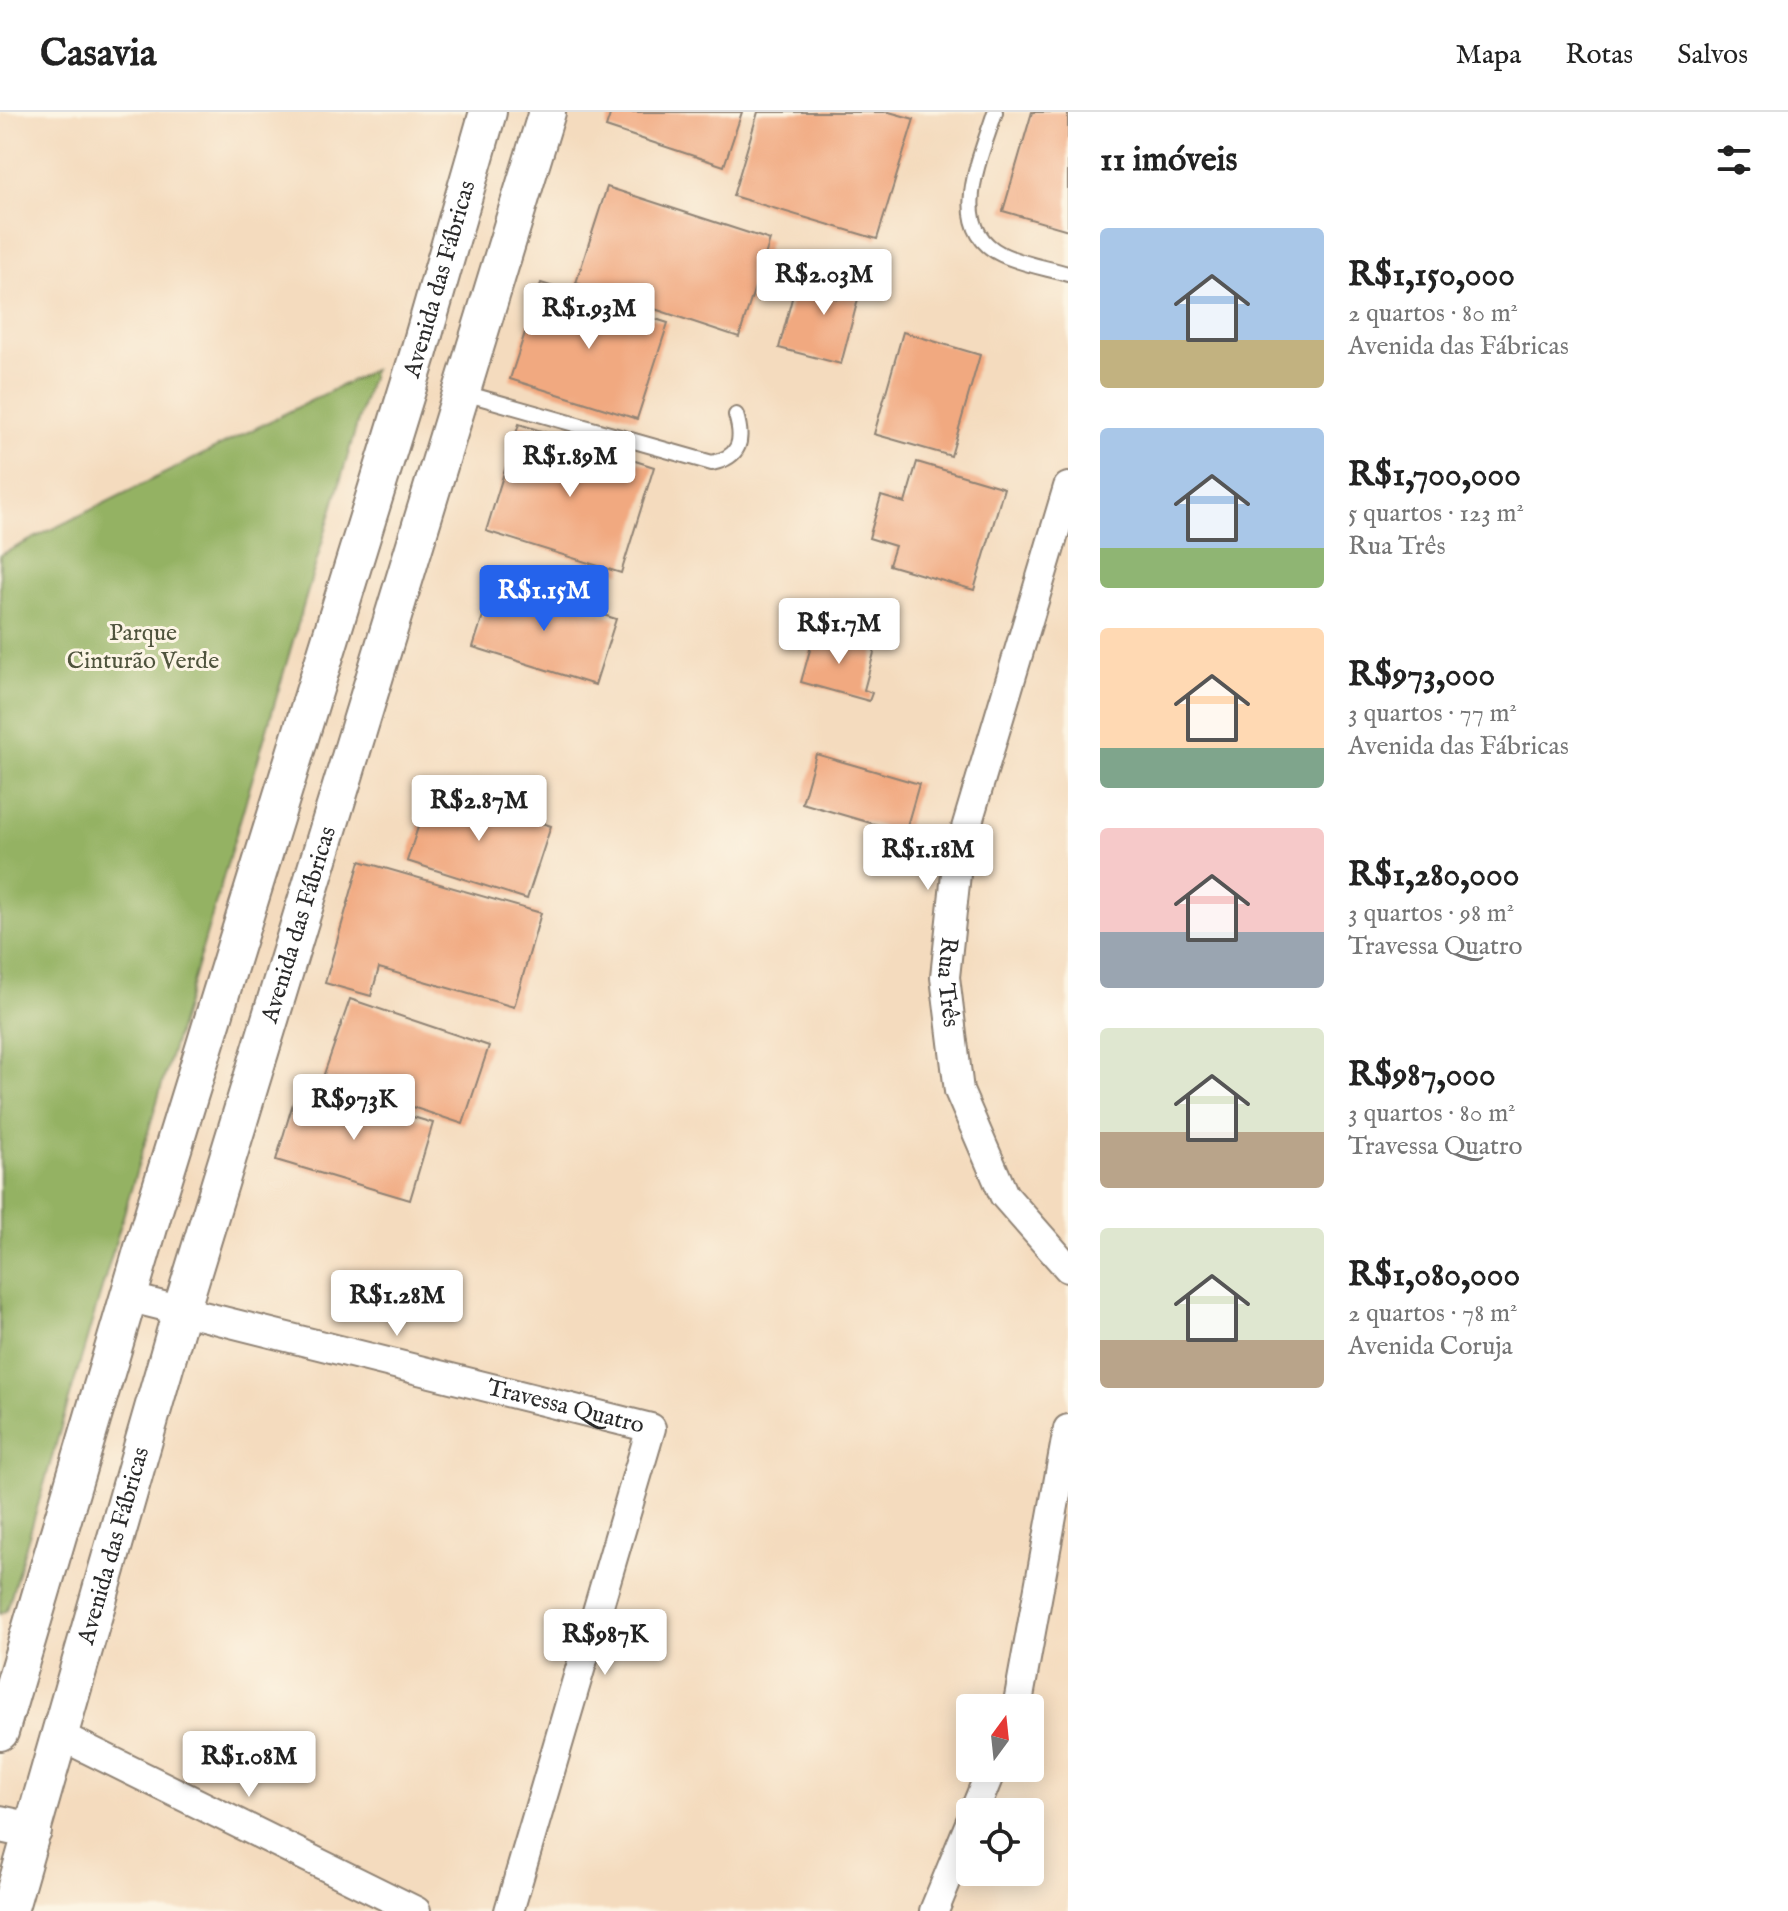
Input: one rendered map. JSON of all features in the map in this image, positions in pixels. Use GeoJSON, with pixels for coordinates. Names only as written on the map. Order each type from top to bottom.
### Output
{"type":"FeatureCollection","features":[{"type":"Feature","properties":{"kind":"street","name":"Avenida das Fábricas"},"geometry":{"type":"LineString","coordinates":[[1,1724],[131,1298],[160,1192],[418,355],[488,112]]}},
{"type":"Feature","properties":{"kind":"street","name":"Avenida das Fábricas"},"geometry":{"type":"LineString","coordinates":[[9,1911],[16,1828],[59,1735],[181,1311],[547,112]]}},
{"type":"Feature","properties":{"kind":"street"},"geometry":{"type":"LineString","coordinates":[[418,355],[465,379]]}},
{"type":"Feature","properties":{"kind":"street","name":"Rua Três"},"geometry":{"type":"LineString","coordinates":[[1068,487],[958,855],[945,977],[959,1091],[1004,1195],[1068,1268]]}},
{"type":"Feature","properties":{"kind":"street","name":"Travessa Quatro"},"geometry":{"type":"LineString","coordinates":[[131,1298],[651,1428],[509,1911]]}},
{"type":"Feature","properties":{"kind":"street"},"geometry":{"type":"LineString","coordinates":[[1020,1694],[1068,1429]]}},
{"type":"Feature","properties":{"kind":"street"},"geometry":{"type":"LineString","coordinates":[[1,1724],[59,1735],[416,1911]]}},
{"type":"Feature","properties":{"kind":"street"},"geometry":{"type":"LineString","coordinates":[[934,1911],[956,1857]]}},
{"type":"Feature","properties":{"kind":"lane"},"geometry":{"type":"LineString","coordinates":[[995,112],[970,196],[976,231],[1000,254],[1068,274]]}},
{"type":"Feature","properties":{"kind":"lane"},"geometry":{"type":"LineString","coordinates":[[465,379],[712,463],[729,459],[737,450],[741,433],[736,415]]}},
{"type":"Feature","properties":{"kind":"green space","name":"Parque Cinturão Verde"},"geometry":{"type":"Polygon","coordinates":[[[373,370],[7,1610],[0,1614],[0,555],[373,370]]]}},
{"type":"Feature","properties":{"kind":"building"},"geometry":{"type":"Polygon","coordinates":[[[611,112],[742,112],[724,166],[606,127],[611,112]]]}},
{"type":"Feature","properties":{"kind":"building"},"geometry":{"type":"Polygon","coordinates":[[[758,112],[889,112],[914,119],[877,239],[733,196],[758,112]]]}},
{"type":"Feature","properties":{"kind":"building"},"geometry":{"type":"Polygon","coordinates":[[[1032,112],[1068,112],[1068,230],[1003,211],[1032,112]]]}},
{"type":"Feature","properties":{"kind":"building"},"geometry":{"type":"Polygon","coordinates":[[[607,187],[770,240],[739,337],[576,283],[607,187]]]}},
{"type":"Feature","properties":{"kind":"building"},"geometry":{"type":"Polygon","coordinates":[[[851,252],[869,257],[841,364],[779,348],[795,287],[839,299],[851,252]]]}},
{"type":"Feature","properties":{"kind":"building"},"geometry":{"type":"Polygon","coordinates":[[[541,283],[668,323],[637,419],[510,379],[541,283]]]}},
{"type":"Feature","properties":{"kind":"building"},"geometry":{"type":"Polygon","coordinates":[[[903,332],[980,355],[951,456],[874,434],[903,332]]]}},
{"type":"Feature","properties":{"kind":"building"},"geometry":{"type":"Polygon","coordinates":[[[519,424],[654,467],[621,573],[486,531],[519,424]]]}},
{"type":"Feature","properties":{"kind":"building"},"geometry":{"type":"Polygon","coordinates":[[[917,462],[1004,488],[974,590],[889,565],[895,546],[869,538],[881,496],[905,503],[917,462]]]}},
{"type":"Feature","properties":{"kind":"building"},"geometry":{"type":"Polygon","coordinates":[[[494,581],[616,619],[595,685],[473,647],[494,581]]]}},
{"type":"Feature","properties":{"kind":"building"},"geometry":{"type":"Polygon","coordinates":[[[815,632],[875,649],[864,690],[872,693],[869,701],[801,682],[815,632]]]}},
{"type":"Feature","properties":{"kind":"building"},"geometry":{"type":"Polygon","coordinates":[[[816,754],[919,784],[905,833],[802,803],[816,754]]]}},
{"type":"Feature","properties":{"kind":"building"},"geometry":{"type":"Polygon","coordinates":[[[431,787],[551,826],[527,899],[407,861],[431,787]]]}},
{"type":"Feature","properties":{"kind":"building"},"geometry":{"type":"Polygon","coordinates":[[[360,861],[541,913],[514,1007],[379,968],[371,996],[325,983],[360,861]]]}},
{"type":"Feature","properties":{"kind":"building"},"geometry":{"type":"Polygon","coordinates":[[[350,999],[489,1046],[463,1124],[323,1077],[350,999]]]}},
{"type":"Feature","properties":{"kind":"building"},"geometry":{"type":"Polygon","coordinates":[[[299,1083],[433,1123],[410,1200],[276,1160],[299,1083]]]}}]}
